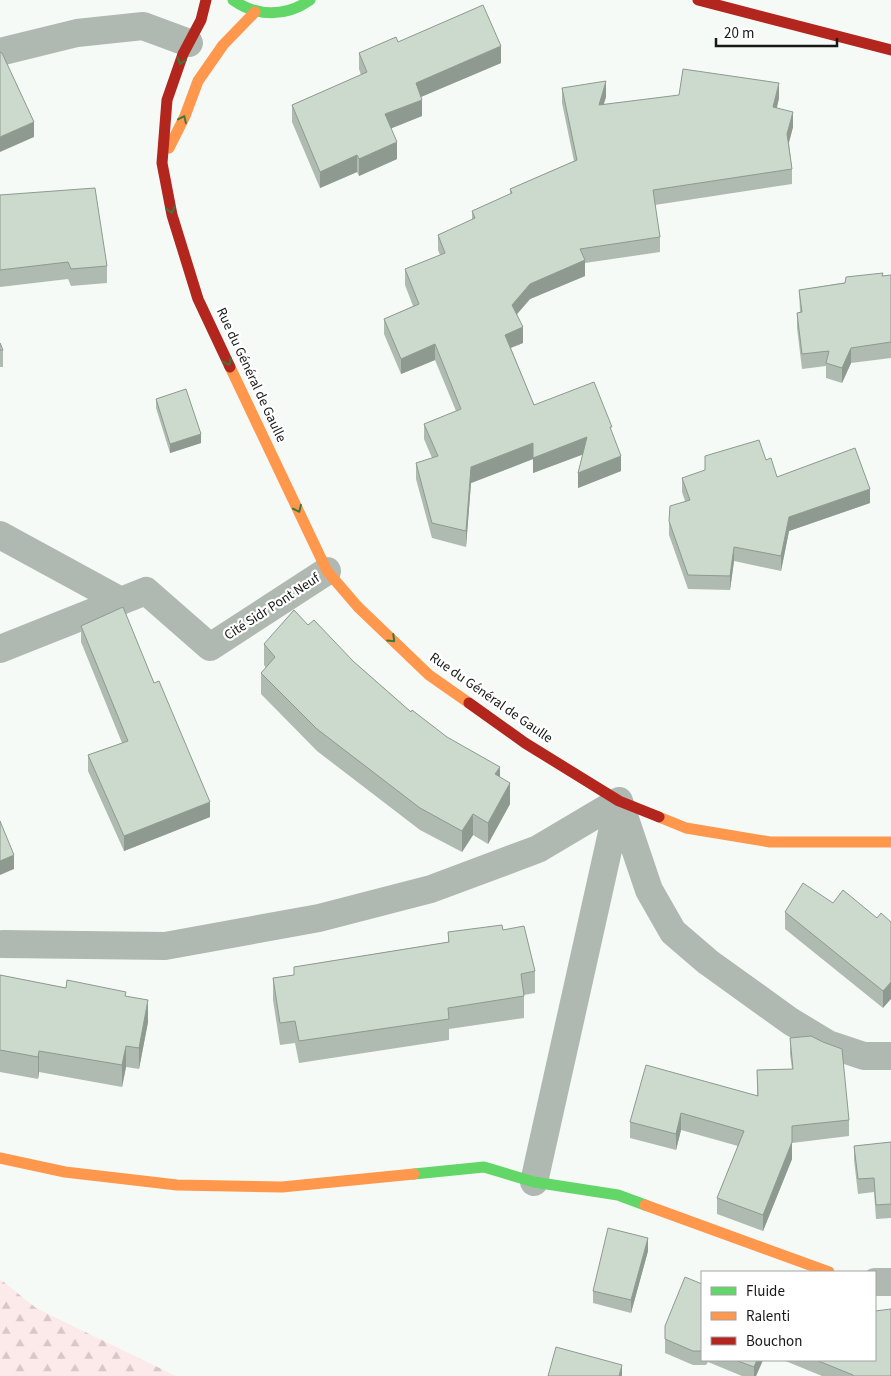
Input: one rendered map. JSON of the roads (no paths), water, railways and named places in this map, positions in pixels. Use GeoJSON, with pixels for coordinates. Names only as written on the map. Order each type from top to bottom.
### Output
{"type":"FeatureCollection","features":[{"type":"Feature","properties":{"kind":"main road","name":"Rue du Général de Gaulle"},"geometry":{"type":"LineString","coordinates":[[206,0],[201,20],[183,54],[167,100],[162,163],[172,215],[198,299],[327,571],[358,607],[429,675],[525,743],[619,801],[686,828],[770,842],[891,842]]}},
{"type":"Feature","properties":{"kind":"main road"},"geometry":{"type":"LineString","coordinates":[[233,0],[255,12],[276,14],[296,9],[310,0]]}},
{"type":"Feature","properties":{"kind":"main road"},"geometry":{"type":"LineString","coordinates":[[698,0],[891,50]]}},
{"type":"Feature","properties":{"kind":"main road"},"geometry":{"type":"LineString","coordinates":[[162,163],[185,116],[198,81],[223,45],[255,12]]}},
{"type":"Feature","properties":{"kind":"main road"},"geometry":{"type":"LineString","coordinates":[[0,1158],[66,1172],[177,1185],[282,1187],[484,1168],[534,1182],[618,1195],[826,1271]]}},
{"type":"Feature","properties":{"kind":"street"},"geometry":{"type":"LineString","coordinates":[[0,52],[77,34],[143,26],[189,43]]}},
{"type":"Feature","properties":{"kind":"street"},"geometry":{"type":"LineString","coordinates":[[0,535],[121,601]]}},
{"type":"Feature","properties":{"kind":"street","name":"Cité Sidr Pont Neuf"},"geometry":{"type":"LineString","coordinates":[[0,649],[146,591],[210,647],[327,571]]}},
{"type":"Feature","properties":{"kind":"street"},"geometry":{"type":"LineString","coordinates":[[3,944],[165,946],[319,918],[431,889],[538,849],[619,801]]}},
{"type":"Feature","properties":{"kind":"street"},"geometry":{"type":"LineString","coordinates":[[619,801],[648,890],[673,932],[723,973],[790,1021],[828,1044],[864,1056],[891,1056]]}},
{"type":"Feature","properties":{"kind":"street"},"geometry":{"type":"LineString","coordinates":[[534,1182],[619,801]]}},
{"type":"Feature","properties":{"kind":"street"},"geometry":{"type":"LineString","coordinates":[[876,1282],[891,1282]]}}]}
